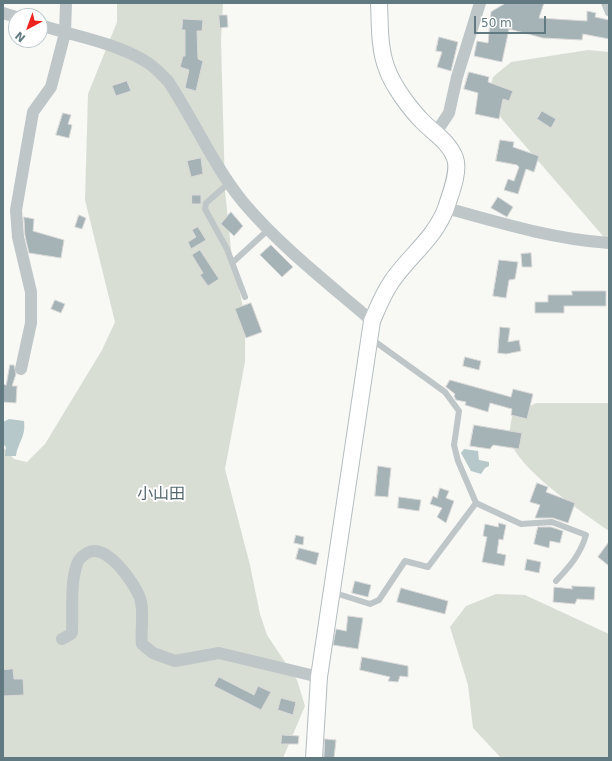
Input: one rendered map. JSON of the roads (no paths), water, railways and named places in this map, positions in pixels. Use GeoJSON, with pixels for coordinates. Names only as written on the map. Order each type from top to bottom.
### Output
{"type":"FeatureCollection","features":[{"type":"Feature","properties":{"kind":"street"},"geometry":{"type":"LineString","coordinates":[[21,369],[31,323],[32,292],[18,237],[16,210],[33,112],[52,87],[65,33],[66,3]]}},
{"type":"Feature","properties":{"kind":"street"},"geometry":{"type":"LineString","coordinates":[[314,758],[319,677],[372,322],[380,300],[393,280],[438,226],[446,208],[456,170],[455,158],[447,144],[421,121],[403,98],[387,69],[380,36],[379,3]]}},
{"type":"Feature","properties":{"kind":"street"},"geometry":{"type":"LineString","coordinates":[[435,134],[449,114],[458,77],[480,3]]}},
{"type":"Feature","properties":{"kind":"street"},"geometry":{"type":"LineString","coordinates":[[48,28],[115,48],[145,61],[158,70],[168,81],[187,111],[229,183],[268,229],[277,239],[372,322]]}},
{"type":"Feature","properties":{"kind":"street"},"geometry":{"type":"LineString","coordinates":[[446,208],[539,234],[584,241],[609,243]]}},
{"type":"Feature","properties":{"kind":"street"},"geometry":{"type":"LineString","coordinates":[[62,639],[72,632],[74,576],[77,563],[83,555],[92,550],[102,552],[122,569],[133,584],[140,598],[143,614],[141,634],[142,644],[153,653],[175,661],[219,653],[319,677]]}},
{"type":"Feature","properties":{"kind":"lane"},"geometry":{"type":"LineString","coordinates":[[604,3],[608,13]]}},
{"type":"Feature","properties":{"kind":"lane"},"geometry":{"type":"LineString","coordinates":[[229,183],[206,203],[205,209],[232,263],[245,297]]}},
{"type":"Feature","properties":{"kind":"lane"},"geometry":{"type":"LineString","coordinates":[[232,263],[268,229]]}},
{"type":"Feature","properties":{"kind":"lane"},"geometry":{"type":"LineString","coordinates":[[369,338],[445,392],[459,411],[454,445],[458,461],[476,503],[521,524],[552,522],[586,535],[581,550],[575,561],[556,581]]}},
{"type":"Feature","properties":{"kind":"lane"},"geometry":{"type":"LineString","coordinates":[[332,592],[370,604],[379,600],[405,561],[428,567],[476,503]]}},
{"type":"Feature","properties":{"kind":"district","name":"小山田"},"geometry":{"type":"Point","coordinates":[161,495]}}]}
